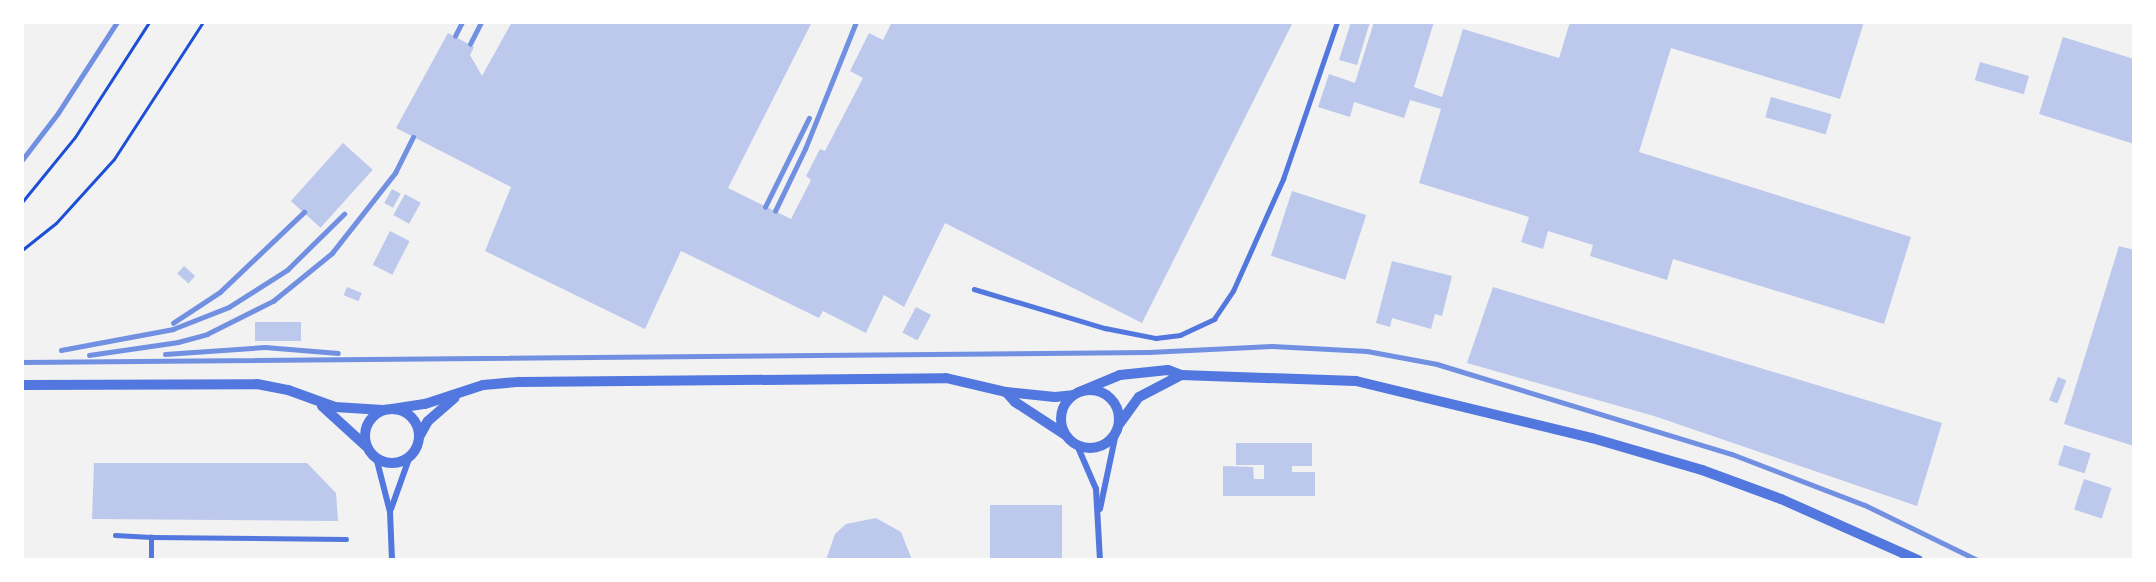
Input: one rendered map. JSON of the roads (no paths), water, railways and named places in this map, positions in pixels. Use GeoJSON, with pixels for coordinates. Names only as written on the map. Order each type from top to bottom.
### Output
{"type":"FeatureCollection","features":[{"type":"Feature","properties":{"kind":"street"},"geometry":{"type":"LineString","coordinates":[[1065,435],[1061,417],[1066,402],[1076,393],[1138,372],[1168,370],[1181,375],[1328,378],[1445,400],[1702,470],[1781,499],[1918,560]]}},
{"type":"Feature","properties":{"kind":"street"},"geometry":{"type":"LineString","coordinates":[[1077,445],[1094,448],[1117,428],[1139,397],[1181,375]]}},
{"type":"Feature","properties":{"kind":"street"},"geometry":{"type":"LineString","coordinates":[[392,560],[390,512],[366,427],[387,410],[458,394],[483,385],[519,381],[906,377],[968,381],[1006,392],[1076,393],[1096,390],[1112,399],[1117,428],[1099,512]]}},
{"type":"Feature","properties":{"kind":"street"},"geometry":{"type":"LineString","coordinates":[[22,385],[257,384],[288,390],[317,402],[408,414],[419,438]]}},
{"type":"Feature","properties":{"kind":"street"},"geometry":{"type":"LineString","coordinates":[[1006,392],[1015,402],[1077,445],[1096,489],[1100,560]]}},
{"type":"Feature","properties":{"kind":"street"},"geometry":{"type":"LineString","coordinates":[[390,512],[402,470],[428,421],[458,394]]}},
{"type":"Feature","properties":{"kind":"street"},"geometry":{"type":"LineString","coordinates":[[317,402],[373,454],[390,463],[410,456]]}},
{"type":"Feature","properties":{"kind":"lane"},"geometry":{"type":"LineString","coordinates":[[974,290],[1105,328],[1156,338],[1180,335],[1214,319],[1233,291],[1283,179],[1337,22]]}},
{"type":"Feature","properties":{"kind":"lane"},"geometry":{"type":"LineString","coordinates":[[115,535],[346,539]]}},
{"type":"Feature","properties":{"kind":"lane"},"geometry":{"type":"LineString","coordinates":[[151,537],[151,560]]}},
{"type":"Feature","properties":{"kind":"railway"},"geometry":{"type":"LineString","coordinates":[[22,160],[58,113],[117,22]]}},
{"type":"Feature","properties":{"kind":"railway"},"geometry":{"type":"LineString","coordinates":[[455,36],[462,22]]}},
{"type":"Feature","properties":{"kind":"railway"},"geometry":{"type":"LineString","coordinates":[[470,44],[481,22]]}},
{"type":"Feature","properties":{"kind":"railway"},"geometry":{"type":"LineString","coordinates":[[775,211],[805,149],[856,22]]}},
{"type":"Feature","properties":{"kind":"railway"},"geometry":{"type":"LineString","coordinates":[[765,207],[809,118]]}},
{"type":"Feature","properties":{"kind":"railway"},"geometry":{"type":"LineString","coordinates":[[89,355],[178,342],[207,334],[273,301],[332,253],[395,173],[413,137]]}},
{"type":"Feature","properties":{"kind":"railway"},"geometry":{"type":"LineString","coordinates":[[173,323],[220,292],[304,212]]}},
{"type":"Feature","properties":{"kind":"railway"},"geometry":{"type":"LineString","coordinates":[[61,350],[173,329],[229,307],[287,270],[344,214]]}},
{"type":"Feature","properties":{"kind":"railway"},"geometry":{"type":"LineString","coordinates":[[22,362],[1149,352],[1272,346],[1367,351],[1437,364],[1732,454],[1865,505],[1978,560]]}},
{"type":"Feature","properties":{"kind":"railway"},"geometry":{"type":"LineString","coordinates":[[165,354],[265,347],[338,353]]}}]}
